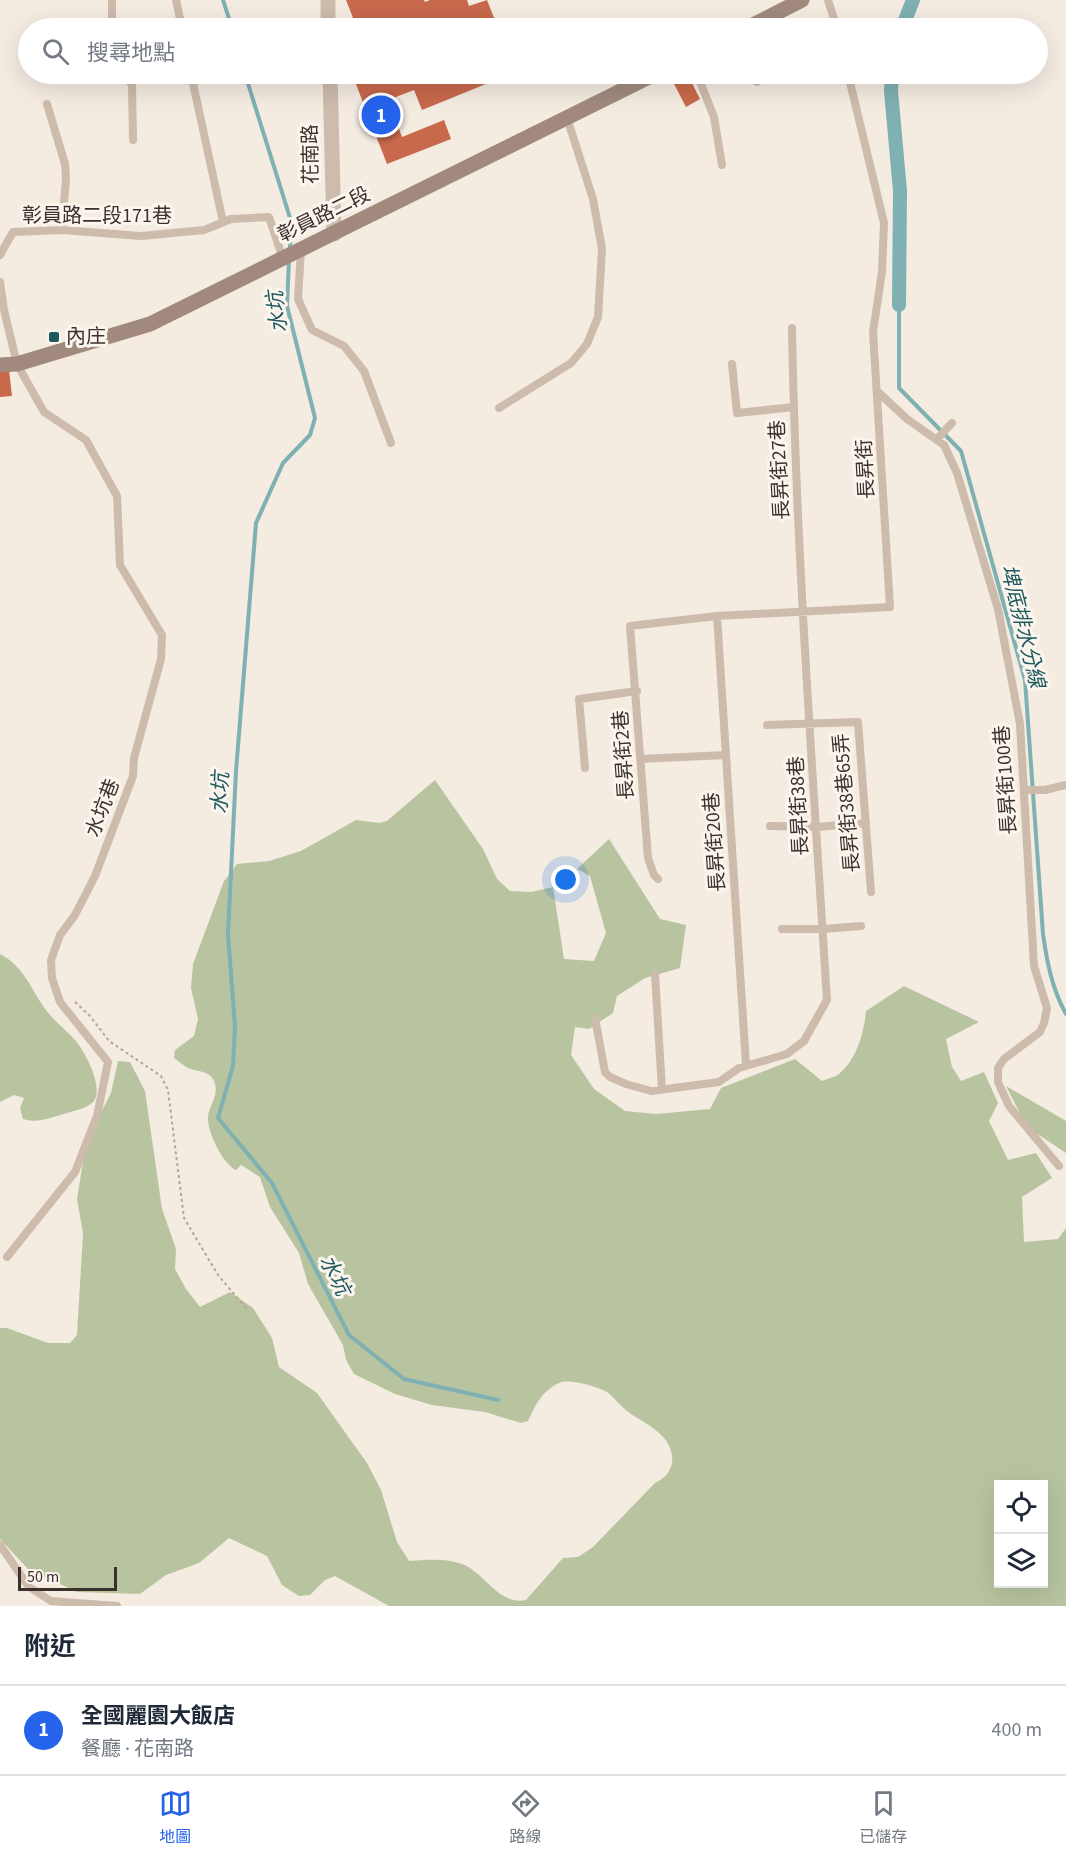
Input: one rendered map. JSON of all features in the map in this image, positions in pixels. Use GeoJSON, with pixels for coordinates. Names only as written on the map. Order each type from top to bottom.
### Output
{"type":"FeatureCollection","features":[{"type":"Feature","properties":{"kind":"main road"},"geometry":{"type":"LineString","coordinates":[[767,18],[802,0]]}},
{"type":"Feature","properties":{"kind":"main road","name":"彰員路二段"},"geometry":{"type":"LineString","coordinates":[[0,365],[17,364],[150,324],[635,84]]}},
{"type":"Feature","properties":{"kind":"street"},"geometry":{"type":"LineString","coordinates":[[328,0],[328,18]]}},
{"type":"Feature","properties":{"kind":"street","name":"花南路"},"geometry":{"type":"LineString","coordinates":[[330,84],[334,234]]}},
{"type":"Feature","properties":{"kind":"lane"},"geometry":{"type":"LineString","coordinates":[[112,0],[112,18]]}},
{"type":"Feature","properties":{"kind":"lane"},"geometry":{"type":"LineString","coordinates":[[176,0],[180,18]]}},
{"type":"Feature","properties":{"kind":"lane"},"geometry":{"type":"LineString","coordinates":[[828,0],[835,18]]}},
{"type":"Feature","properties":{"kind":"lane"},"geometry":{"type":"LineString","coordinates":[[131,84],[133,140]]}},
{"type":"Feature","properties":{"kind":"lane"},"geometry":{"type":"LineString","coordinates":[[193,84],[223,222]]}},
{"type":"Feature","properties":{"kind":"lane"},"geometry":{"type":"LineString","coordinates":[[701,84],[714,117],[722,165]]}},
{"type":"Feature","properties":{"kind":"lane","name":"長昇街"},"geometry":{"type":"LineString","coordinates":[[630,626],[717,616],[890,607],[873,332],[882,272],[884,223],[850,84]]}},
{"type":"Feature","properties":{"kind":"lane"},"geometry":{"type":"LineString","coordinates":[[47,104],[65,164],[62,230]]}},
{"type":"Feature","properties":{"kind":"lane"},"geometry":{"type":"LineString","coordinates":[[499,408],[571,363],[587,344],[598,317],[602,249],[593,199],[567,118]]}},
{"type":"Feature","properties":{"kind":"lane","name":"彰員路二段171巷"},"geometry":{"type":"LineString","coordinates":[[0,255],[13,232],[62,230],[141,236],[204,230],[223,222],[269,217],[283,259]]}},
{"type":"Feature","properties":{"kind":"lane"},"geometry":{"type":"LineString","coordinates":[[301,250],[298,299],[312,330],[344,346],[364,370],[392,443]]}},
{"type":"Feature","properties":{"kind":"lane","name":"水坑巷"},"geometry":{"type":"LineString","coordinates":[[0,282],[17,364],[44,412],[86,440],[117,496],[120,565],[162,635],[161,659],[134,758],[133,776],[95,876],[75,915],[60,935],[51,960],[52,978],[60,1002],[108,1062],[97,1116],[75,1172],[6,1257]]}},
{"type":"Feature","properties":{"kind":"lane","name":"長昇街27巷"},"geometry":{"type":"LineString","coordinates":[[792,328],[804,611]]}},
{"type":"Feature","properties":{"kind":"lane"},"geometry":{"type":"LineString","coordinates":[[732,364],[737,412],[794,407]]}},
{"type":"Feature","properties":{"kind":"lane","name":"長昇街100巷"},"geometry":{"type":"LineString","coordinates":[[878,392],[907,419],[944,445],[957,473],[999,609],[1020,724],[1034,966],[1047,1008],[1040,1032],[1004,1059],[998,1068],[998,1082],[1009,1106],[1059,1166]]}},
{"type":"Feature","properties":{"kind":"lane"},"geometry":{"type":"LineString","coordinates":[[937,439],[952,423]]}},
{"type":"Feature","properties":{"kind":"lane","name":"長昇街38巷"},"geometry":{"type":"LineString","coordinates":[[746,1065],[787,1054],[804,1041],[827,999],[804,611]]}},
{"type":"Feature","properties":{"kind":"lane","name":"長昇街20巷"},"geometry":{"type":"LineString","coordinates":[[717,616],[746,1065]]}},
{"type":"Feature","properties":{"kind":"lane","name":"長昇街2巷"},"geometry":{"type":"LineString","coordinates":[[630,626],[637,691],[648,858],[658,879]]}},
{"type":"Feature","properties":{"kind":"lane"},"geometry":{"type":"LineString","coordinates":[[585,768],[579,699],[637,691]]}},
{"type":"Feature","properties":{"kind":"lane","name":"長昇街38巷65弄"},"geometry":{"type":"LineString","coordinates":[[810,724],[858,722],[871,892]]}},
{"type":"Feature","properties":{"kind":"lane"},"geometry":{"type":"LineString","coordinates":[[767,725],[810,724]]}},
{"type":"Feature","properties":{"kind":"lane"},"geometry":{"type":"LineString","coordinates":[[641,759],[726,755]]}},
{"type":"Feature","properties":{"kind":"lane"},"geometry":{"type":"LineString","coordinates":[[1025,790],[1045,790],[1066,785]]}},
{"type":"Feature","properties":{"kind":"lane"},"geometry":{"type":"LineString","coordinates":[[770,826],[817,827],[866,823]]}},
{"type":"Feature","properties":{"kind":"lane"},"geometry":{"type":"LineString","coordinates":[[782,929],[861,926]]}},
{"type":"Feature","properties":{"kind":"lane"},"geometry":{"type":"LineString","coordinates":[[655,974],[662,1090]]}},
{"type":"Feature","properties":{"kind":"lane"},"geometry":{"type":"LineString","coordinates":[[595,1018],[605,1072],[610,1077],[626,1084],[651,1091],[719,1082],[746,1065]]}},
{"type":"Feature","properties":{"kind":"lane"},"geometry":{"type":"LineString","coordinates":[[0,1545],[29,1587],[51,1601],[117,1606]]}},
{"type":"Feature","properties":{"kind":"path"},"geometry":{"type":"LineString","coordinates":[[60,1002],[75,1002],[90,1016],[109,1041],[160,1076],[168,1090],[184,1218],[218,1275],[246,1308]]}},
{"type":"Feature","properties":{"kind":"green space"},"geometry":{"type":"Polygon","coordinates":[[[435,780],[483,849],[497,879],[510,891],[531,892],[553,887],[564,959],[594,961],[606,933],[590,876],[577,869],[609,839],[660,919],[686,925],[680,968],[645,978],[617,996],[613,1013],[589,1029],[575,1027],[571,1055],[594,1089],[625,1111],[656,1114],[710,1109],[721,1088],[795,1059],[822,1081],[836,1076],[854,1056],[866,1011],[904,986],[979,1022],[946,1039],[952,1067],[961,1081],[984,1072],[998,1103],[989,1121],[1008,1160],[1036,1153],[1052,1178],[1022,1197],[1024,1242],[1058,1239],[1066,1228],[1066,1606],[389,1606],[335,1576],[325,1580],[310,1595],[299,1596],[282,1585],[267,1556],[229,1538],[199,1563],[166,1575],[140,1594],[77,1592],[28,1569],[0,1539],[0,1328],[7,1328],[48,1343],[70,1343],[77,1335],[83,1233],[77,1199],[90,1134],[111,1093],[118,1061],[130,1062],[145,1091],[162,1209],[176,1249],[175,1269],[186,1289],[200,1307],[230,1292],[253,1308],[272,1338],[279,1367],[317,1393],[367,1463],[381,1490],[397,1542],[409,1561],[443,1560],[462,1564],[508,1598],[516,1601],[526,1600],[563,1558],[578,1557],[593,1547],[668,1472],[672,1459],[664,1438],[652,1427],[628,1412],[607,1392],[591,1386],[576,1382],[563,1382],[553,1386],[544,1394],[528,1421],[521,1423],[485,1412],[432,1405],[395,1394],[354,1374],[346,1360],[343,1345],[308,1284],[299,1253],[270,1207],[260,1177],[241,1165],[236,1170],[231,1167],[217,1147],[208,1123],[216,1091],[212,1077],[186,1067],[174,1058],[175,1050],[194,1036],[198,1019],[191,988],[193,964],[224,881],[237,864],[269,861],[301,851],[356,820],[379,823],[387,821],[435,780]]]}},
{"type":"Feature","properties":{"kind":"green space"},"geometry":{"type":"Polygon","coordinates":[[[0,954],[9,959],[22,972],[46,1010],[84,1052],[97,1088],[93,1102],[87,1106],[34,1121],[23,1119],[20,1108],[24,1098],[14,1095],[0,1102],[0,954]]]}},
{"type":"Feature","properties":{"kind":"green space"},"geometry":{"type":"Polygon","coordinates":[[[1006,1086],[1066,1121],[1066,1153],[1027,1127],[1006,1086]]]}},
{"type":"Feature","properties":{"kind":"building"},"geometry":{"type":"Polygon","coordinates":[[[346,0],[424,0],[425,2],[467,0],[469,6],[487,0],[494,18],[353,18],[346,0]]]}},
{"type":"Feature","properties":{"kind":"building"},"geometry":{"type":"Polygon","coordinates":[[[356,84],[486,84],[422,110],[414,90],[388,100],[402,137],[444,120],[451,139],[387,164],[356,84]]]}},
{"type":"Feature","properties":{"kind":"building"},"geometry":{"type":"Polygon","coordinates":[[[674,84],[692,84],[700,99],[686,107],[674,84]]]}},
{"type":"Feature","properties":{"kind":"building"},"geometry":{"type":"Polygon","coordinates":[[[9,370],[12,396],[0,397],[0,371],[9,370]]]}},
{"type":"Feature","properties":{"kind":"waterway","name":"水坑"},"geometry":{"type":"LineString","coordinates":[[223,0],[229,18]]}},
{"type":"Feature","properties":{"kind":"waterway"},"geometry":{"type":"LineString","coordinates":[[906,18],[913,0]]}},
{"type":"Feature","properties":{"kind":"waterway","name":"水坑"},"geometry":{"type":"LineString","coordinates":[[248,84],[291,221],[290,249]]}},
{"type":"Feature","properties":{"kind":"waterway"},"geometry":{"type":"LineString","coordinates":[[891,84],[900,191],[899,305]]}},
{"type":"Feature","properties":{"kind":"waterway","name":"水坑"},"geometry":{"type":"LineString","coordinates":[[289,259],[287,306],[315,418],[310,435],[283,463],[256,523],[236,771],[228,934],[235,1027],[233,1066],[218,1118],[272,1183],[349,1335],[404,1379],[498,1400]]}},
{"type":"Feature","properties":{"kind":"waterway","name":"埤底排水分線"},"geometry":{"type":"LineString","coordinates":[[899,305],[899,388],[961,451],[1025,680],[1043,934],[1051,975],[1066,1014]]}},
{"type":"Feature","properties":{"kind":"place","name":"全國麗園大飯店"},"geometry":{"type":"Point","coordinates":[381,115]}},
{"type":"Feature","properties":{"kind":"place","name":"內庄"},"geometry":{"type":"Point","coordinates":[54,337]}}]}
